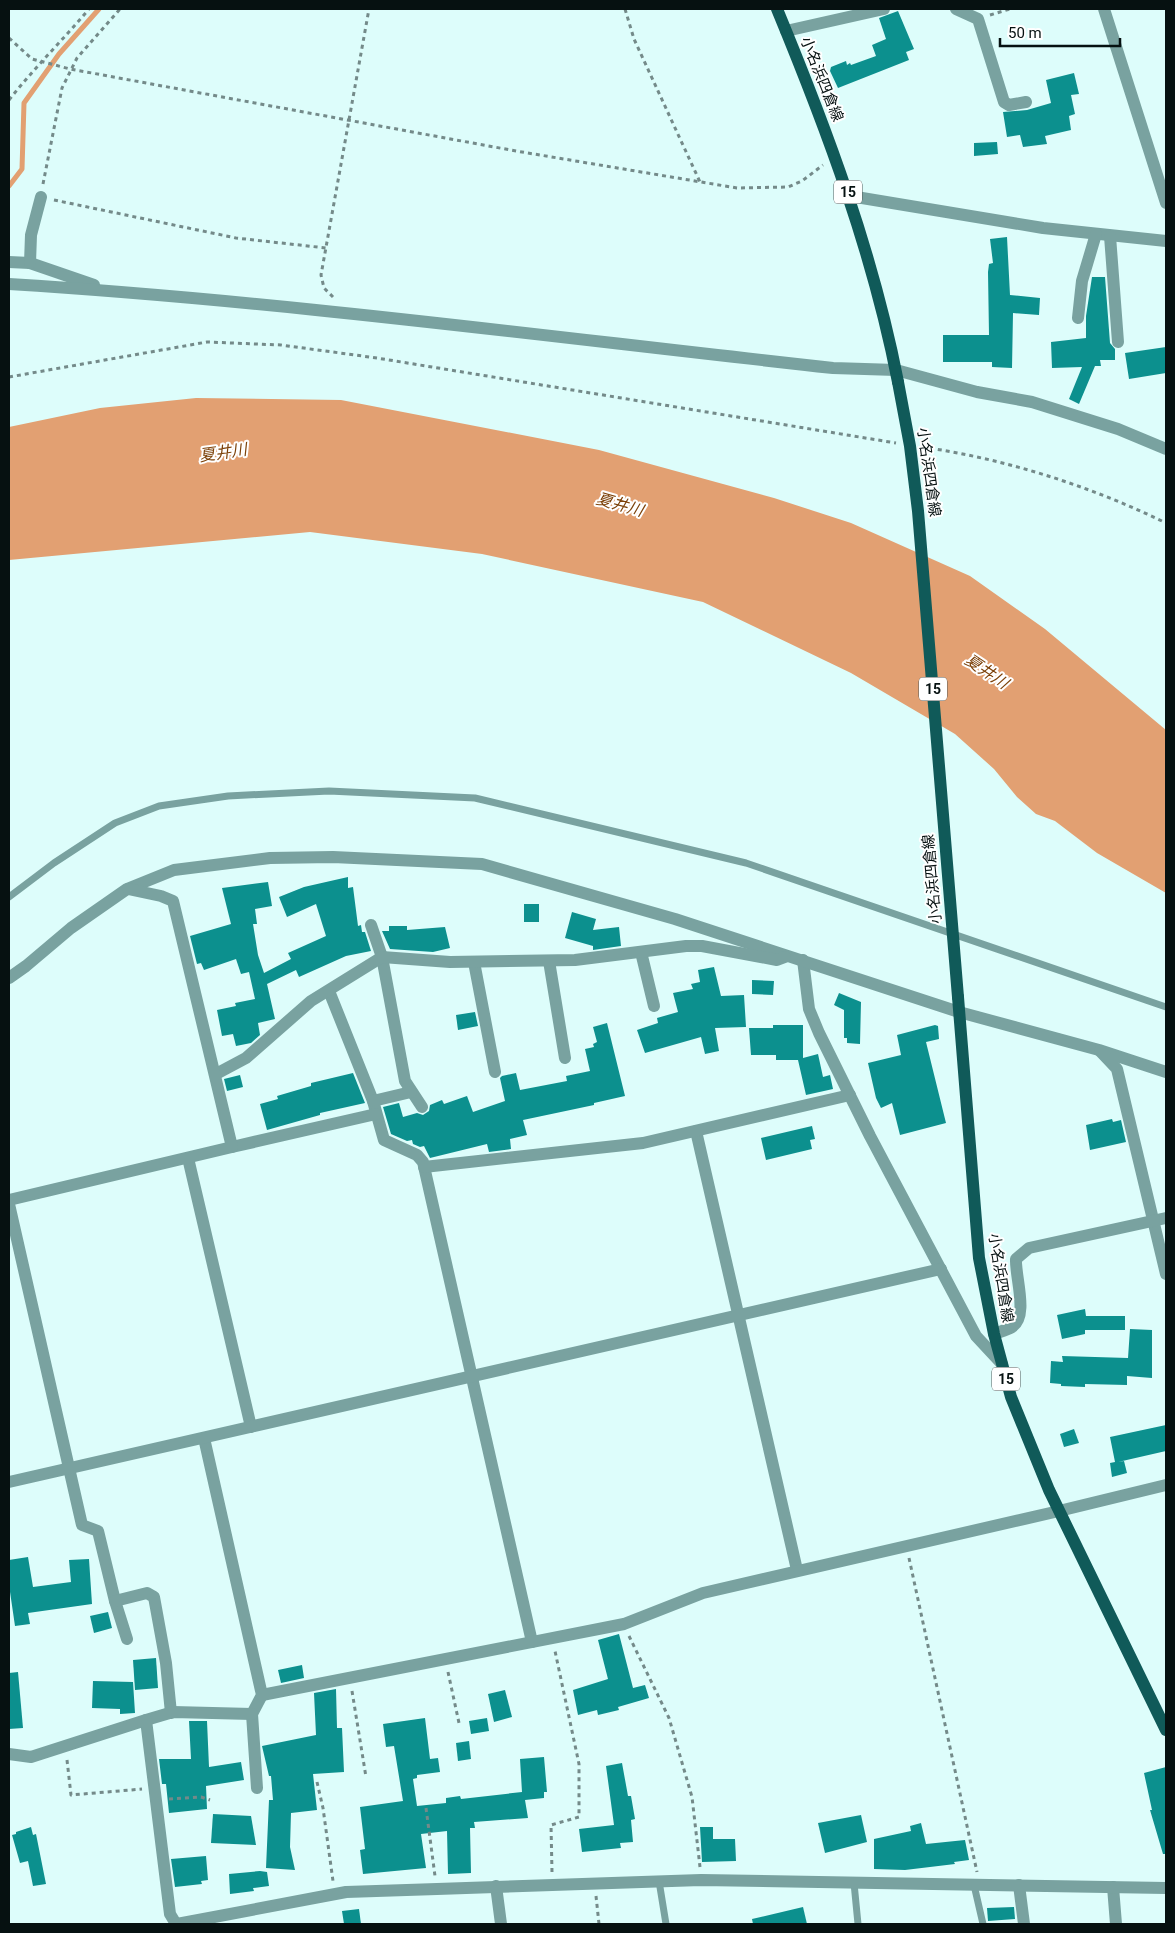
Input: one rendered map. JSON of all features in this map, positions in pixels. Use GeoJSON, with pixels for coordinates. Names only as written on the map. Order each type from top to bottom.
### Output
{"type":"FeatureCollection","features":[{"type":"Feature","properties":{"kind":"main road","name":"小名浜四倉線"},"geometry":{"type":"LineString","coordinates":[[777,9],[850,196],[870,265],[897,376],[910,446],[918,511],[979,1258],[994,1334],[1023,1428],[1059,1511],[1166,1730]]}},
{"type":"Feature","properties":{"kind":"street"},"geometry":{"type":"LineString","coordinates":[[786,31],[884,9]]}},
{"type":"Feature","properties":{"kind":"street"},"geometry":{"type":"LineString","coordinates":[[956,9],[978,19],[1004,102],[1009,105],[1026,102]]}},
{"type":"Feature","properties":{"kind":"street"},"geometry":{"type":"LineString","coordinates":[[1104,9],[1166,203]]}},
{"type":"Feature","properties":{"kind":"street"},"geometry":{"type":"LineString","coordinates":[[850,196],[1043,228],[1166,241]]}},
{"type":"Feature","properties":{"kind":"street"},"geometry":{"type":"LineString","coordinates":[[30,263],[31,235],[41,197]]}},
{"type":"Feature","properties":{"kind":"street"},"geometry":{"type":"LineString","coordinates":[[1078,318],[1082,281],[1096,234]]}},
{"type":"Feature","properties":{"kind":"street"},"geometry":{"type":"LineString","coordinates":[[1110,236],[1118,342]]}},
{"type":"Feature","properties":{"kind":"street"},"geometry":{"type":"LineString","coordinates":[[9,262],[30,263],[110,290]]}},
{"type":"Feature","properties":{"kind":"street"},"geometry":{"type":"LineString","coordinates":[[9,284],[110,290],[364,315],[897,376],[1032,402],[1118,429],[1166,449]]}},
{"type":"Feature","properties":{"kind":"street"},"geometry":{"type":"LineString","coordinates":[[9,978],[71,928],[127,889],[174,870],[270,858],[341,857],[482,864],[675,918],[959,1012],[1099,1050],[1166,1072]]}},
{"type":"Feature","properties":{"kind":"street"},"geometry":{"type":"LineString","coordinates":[[127,889],[161,896],[173,901],[232,1147]]}},
{"type":"Feature","properties":{"kind":"street"},"geometry":{"type":"LineString","coordinates":[[371,925],[382,957],[405,1081],[422,1107]]}},
{"type":"Feature","properties":{"kind":"street"},"geometry":{"type":"LineString","coordinates":[[216,1074],[246,1058],[311,1001],[382,957],[450,962],[549,961],[575,960],[702,946],[778,960],[790,955]]}},
{"type":"Feature","properties":{"kind":"street"},"geometry":{"type":"LineString","coordinates":[[640,952],[654,1006]]}},
{"type":"Feature","properties":{"kind":"street"},"geometry":{"type":"LineString","coordinates":[[803,960],[809,1009],[850,1095],[976,1336],[1002,1364]]}},
{"type":"Feature","properties":{"kind":"street"},"geometry":{"type":"LineString","coordinates":[[549,961],[565,1058]]}},
{"type":"Feature","properties":{"kind":"street"},"geometry":{"type":"LineString","coordinates":[[474,962],[494,1072]]}},
{"type":"Feature","properties":{"kind":"street"},"geometry":{"type":"LineString","coordinates":[[329,991],[374,1108],[384,1140],[418,1155],[424,1167],[470,1377],[532,1642]]}},
{"type":"Feature","properties":{"kind":"street"},"geometry":{"type":"LineString","coordinates":[[1099,1050],[1117,1069],[1160,1219],[1166,1274]]}},
{"type":"Feature","properties":{"kind":"street"},"geometry":{"type":"LineString","coordinates":[[9,1200],[232,1147],[374,1108],[411,1092]]}},
{"type":"Feature","properties":{"kind":"street"},"geometry":{"type":"LineString","coordinates":[[424,1167],[643,1142],[696,1132],[850,1095]]}},
{"type":"Feature","properties":{"kind":"street"},"geometry":{"type":"LineString","coordinates":[[696,1132],[797,1570]]}},
{"type":"Feature","properties":{"kind":"street"},"geometry":{"type":"LineString","coordinates":[[188,1158],[251,1427]]}},
{"type":"Feature","properties":{"kind":"street"},"geometry":{"type":"LineString","coordinates":[[9,1204],[82,1525],[98,1531],[115,1601],[127,1639]]}},
{"type":"Feature","properties":{"kind":"street"},"geometry":{"type":"LineString","coordinates":[[994,1334],[1013,1326],[1020,1315],[1021,1298],[1016,1259],[1029,1248],[1160,1219]]}},
{"type":"Feature","properties":{"kind":"street"},"geometry":{"type":"LineString","coordinates":[[9,1482],[940,1269]]}},
{"type":"Feature","properties":{"kind":"street"},"geometry":{"type":"LineString","coordinates":[[204,1438],[262,1695],[252,1714],[257,1788]]}},
{"type":"Feature","properties":{"kind":"street"},"geometry":{"type":"LineString","coordinates":[[262,1695],[624,1624],[703,1593],[1166,1485]]}},
{"type":"Feature","properties":{"kind":"street"},"geometry":{"type":"LineString","coordinates":[[115,1601],[147,1593],[154,1597],[166,1663],[171,1713]]}},
{"type":"Feature","properties":{"kind":"street"},"geometry":{"type":"LineString","coordinates":[[9,1754],[31,1757],[171,1713],[252,1714]]}},
{"type":"Feature","properties":{"kind":"street"},"geometry":{"type":"LineString","coordinates":[[146,1720],[170,1914],[177,1924],[335,1894],[496,1886],[701,1880],[1166,1888]]}},
{"type":"Feature","properties":{"kind":"street"},"geometry":{"type":"LineString","coordinates":[[1019,1885],[1024,1924]]}},
{"type":"Feature","properties":{"kind":"street"},"geometry":{"type":"LineString","coordinates":[[496,1886],[501,1924]]}},
{"type":"Feature","properties":{"kind":"street"},"geometry":{"type":"LineString","coordinates":[[1113,1887],[1116,1924]]}},
{"type":"Feature","properties":{"kind":"lane"},"geometry":{"type":"LineString","coordinates":[[9,897],[54,863],[114,824],[160,806],[228,796],[329,791],[476,798],[746,863],[1166,1007]]}},
{"type":"Feature","properties":{"kind":"lane"},"geometry":{"type":"LineString","coordinates":[[659,1881],[666,1924]]}},
{"type":"Feature","properties":{"kind":"lane"},"geometry":{"type":"LineString","coordinates":[[854,1883],[858,1924]]}},
{"type":"Feature","properties":{"kind":"lane"},"geometry":{"type":"LineString","coordinates":[[977,1885],[983,1924]]}},
{"type":"Feature","properties":{"kind":"path"},"geometry":{"type":"LineString","coordinates":[[9,100],[89,9]]}},
{"type":"Feature","properties":{"kind":"path"},"geometry":{"type":"LineString","coordinates":[[120,9],[77,58],[62,88],[41,197],[236,238],[326,248]]}},
{"type":"Feature","properties":{"kind":"path"},"geometry":{"type":"LineString","coordinates":[[338,300],[330,295],[322,281],[326,248],[369,9]]}},
{"type":"Feature","properties":{"kind":"path"},"geometry":{"type":"LineString","coordinates":[[625,9],[634,39],[700,182]]}},
{"type":"Feature","properties":{"kind":"path"},"geometry":{"type":"LineString","coordinates":[[978,19],[1010,9]]}},
{"type":"Feature","properties":{"kind":"path"},"geometry":{"type":"LineString","coordinates":[[9,38],[27,56],[70,70],[516,151],[737,188],[788,186],[802,181],[835,156]]}},
{"type":"Feature","properties":{"kind":"path"},"geometry":{"type":"LineString","coordinates":[[9,377],[190,344],[239,342],[377,358],[904,444]]}},
{"type":"Feature","properties":{"kind":"path"},"geometry":{"type":"LineString","coordinates":[[914,445],[961,452],[1049,476],[1166,523]]}},
{"type":"Feature","properties":{"kind":"path"},"geometry":{"type":"LineString","coordinates":[[906,1546],[977,1885]]}},
{"type":"Feature","properties":{"kind":"path"},"geometry":{"type":"LineString","coordinates":[[624,1624],[669,1718],[692,1797],[701,1880]]}},
{"type":"Feature","properties":{"kind":"path"},"geometry":{"type":"LineString","coordinates":[[552,1638],[579,1764],[579,1817],[551,1825],[552,1885]]}},
{"type":"Feature","properties":{"kind":"path"},"geometry":{"type":"LineString","coordinates":[[446,1659],[458,1723]]}},
{"type":"Feature","properties":{"kind":"path"},"geometry":{"type":"LineString","coordinates":[[350,1678],[366,1777]]}},
{"type":"Feature","properties":{"kind":"path"},"geometry":{"type":"LineString","coordinates":[[66,1746],[71,1795],[155,1794],[201,1797],[210,1800]]}},
{"type":"Feature","properties":{"kind":"path"},"geometry":{"type":"LineString","coordinates":[[317,1782],[323,1808],[335,1894]]}},
{"type":"Feature","properties":{"kind":"path"},"geometry":{"type":"LineString","coordinates":[[426,1808],[437,1889]]}},
{"type":"Feature","properties":{"kind":"path"},"geometry":{"type":"LineString","coordinates":[[595,1883],[599,1924]]}},
{"type":"Feature","properties":{"kind":"water","name":"夏井川"},"geometry":{"type":"Polygon","coordinates":[[[196,398],[341,400],[599,450],[774,498],[851,523],[970,576],[1045,629],[1166,730],[1166,893],[1097,853],[1055,821],[1036,814],[1017,797],[994,769],[955,734],[851,673],[703,602],[482,554],[310,532],[9,560],[9,427],[100,408],[196,398]]]}},
{"type":"Feature","properties":{"kind":"building"},"geometry":{"type":"Polygon","coordinates":[[[898,11],[914,49],[906,52],[909,60],[838,88],[830,71],[831,67],[846,61],[847,65],[850,63],[851,65],[876,56],[872,45],[886,39],[879,18],[898,11]]]}},
{"type":"Feature","properties":{"kind":"building"},"geometry":{"type":"Polygon","coordinates":[[[1074,73],[1079,94],[1071,95],[1075,114],[1069,116],[1071,130],[1045,136],[1047,144],[1023,147],[1020,135],[1007,137],[1003,112],[1027,110],[1051,103],[1046,80],[1074,73]]]}},
{"type":"Feature","properties":{"kind":"building"},"geometry":{"type":"Polygon","coordinates":[[[997,142],[998,154],[974,156],[974,143],[997,142]]]}},
{"type":"Feature","properties":{"kind":"building"},"geometry":{"type":"Polygon","coordinates":[[[1007,237],[1010,295],[1040,298],[1039,315],[1013,313],[1012,368],[992,367],[992,362],[943,362],[943,335],[989,335],[988,272],[989,264],[993,263],[990,239],[1007,237]]]}},
{"type":"Feature","properties":{"kind":"building"},"geometry":{"type":"Polygon","coordinates":[[[1092,277],[1105,277],[1110,343],[1115,349],[1115,360],[1100,360],[1101,366],[1095,366],[1079,404],[1069,399],[1082,367],[1052,368],[1051,342],[1086,338],[1086,316],[1092,277]]]}},
{"type":"Feature","properties":{"kind":"building"},"geometry":{"type":"Polygon","coordinates":[[[1166,347],[1166,373],[1129,379],[1125,353],[1166,347]]]}},
{"type":"Feature","properties":{"kind":"building"},"geometry":{"type":"Polygon","coordinates":[[[348,877],[348,888],[353,887],[358,926],[361,925],[362,932],[365,932],[371,951],[346,956],[299,977],[296,970],[267,984],[275,1019],[258,1023],[260,1035],[251,1043],[236,1046],[233,1034],[222,1036],[217,1010],[236,1006],[235,1003],[255,999],[249,972],[241,974],[236,959],[204,970],[201,963],[197,964],[190,936],[231,924],[222,888],[268,882],[272,906],[255,909],[257,924],[253,924],[258,955],[264,973],[291,959],[288,953],[326,936],[316,904],[287,917],[279,897],[304,887],[348,877]]]}},
{"type":"Feature","properties":{"kind":"building"},"geometry":{"type":"Polygon","coordinates":[[[524,904],[539,904],[539,922],[524,922],[524,904]]]}},
{"type":"Feature","properties":{"kind":"building"},"geometry":{"type":"Polygon","coordinates":[[[572,912],[596,919],[593,930],[619,927],[621,946],[593,950],[593,946],[565,938],[572,912]]]}},
{"type":"Feature","properties":{"kind":"building"},"geometry":{"type":"Polygon","coordinates":[[[389,926],[407,926],[407,930],[445,927],[450,948],[433,952],[390,949],[382,931],[389,931],[389,926]]]}},
{"type":"Feature","properties":{"kind":"building"},"geometry":{"type":"Polygon","coordinates":[[[714,967],[721,996],[744,995],[746,1027],[715,1028],[719,1051],[705,1054],[701,1037],[645,1053],[637,1030],[658,1023],[657,1018],[678,1012],[673,993],[693,989],[691,984],[700,982],[698,970],[714,967]]]}},
{"type":"Feature","properties":{"kind":"building"},"geometry":{"type":"Polygon","coordinates":[[[752,980],[774,981],[773,995],[752,994],[752,980]]]}},
{"type":"Feature","properties":{"kind":"building"},"geometry":{"type":"Polygon","coordinates":[[[839,993],[861,1002],[860,1044],[847,1043],[847,1038],[844,1038],[844,1010],[834,1005],[839,993]]]}},
{"type":"Feature","properties":{"kind":"building"},"geometry":{"type":"Polygon","coordinates":[[[475,1012],[478,1026],[458,1030],[456,1015],[475,1012]]]}},
{"type":"Feature","properties":{"kind":"building"},"geometry":{"type":"Polygon","coordinates":[[[607,1023],[625,1096],[594,1103],[594,1105],[523,1120],[527,1135],[510,1139],[511,1149],[489,1152],[487,1144],[430,1158],[424,1146],[420,1147],[413,1144],[412,1140],[407,1141],[391,1134],[383,1107],[399,1103],[403,1117],[417,1113],[423,1115],[429,1111],[430,1105],[442,1100],[444,1104],[467,1096],[473,1112],[505,1101],[500,1078],[502,1076],[516,1073],[520,1090],[567,1081],[566,1076],[590,1071],[585,1049],[594,1047],[593,1044],[597,1042],[593,1027],[607,1023]]]}},
{"type":"Feature","properties":{"kind":"building"},"geometry":{"type":"Polygon","coordinates":[[[773,1025],[803,1025],[803,1058],[818,1054],[823,1077],[830,1075],[833,1089],[806,1095],[798,1060],[776,1060],[776,1055],[751,1055],[749,1028],[773,1028],[773,1025]]]}},
{"type":"Feature","properties":{"kind":"building"},"geometry":{"type":"Polygon","coordinates":[[[935,1025],[938,1026],[939,1039],[926,1042],[946,1123],[900,1135],[892,1103],[881,1108],[876,1098],[868,1063],[901,1055],[897,1035],[935,1025]]]}},
{"type":"Feature","properties":{"kind":"building"},"geometry":{"type":"Polygon","coordinates":[[[353,1073],[365,1103],[320,1113],[320,1115],[267,1130],[260,1104],[278,1099],[277,1096],[311,1086],[311,1083],[353,1073]]]}},
{"type":"Feature","properties":{"kind":"building"},"geometry":{"type":"Polygon","coordinates":[[[240,1075],[243,1087],[227,1091],[224,1079],[240,1075]]]}},
{"type":"Feature","properties":{"kind":"building"},"geometry":{"type":"Polygon","coordinates":[[[1112,1119],[1113,1122],[1121,1120],[1126,1142],[1090,1150],[1086,1125],[1112,1119]]]}},
{"type":"Feature","properties":{"kind":"building"},"geometry":{"type":"Polygon","coordinates":[[[812,1126],[815,1139],[810,1140],[812,1149],[766,1160],[761,1138],[812,1126]]]}},
{"type":"Feature","properties":{"kind":"building"},"geometry":{"type":"Polygon","coordinates":[[[1085,1309],[1086,1316],[1125,1316],[1125,1330],[1085,1330],[1085,1334],[1062,1339],[1057,1315],[1085,1309]]]}},
{"type":"Feature","properties":{"kind":"building"},"geometry":{"type":"Polygon","coordinates":[[[1130,1329],[1152,1330],[1152,1378],[1127,1376],[1127,1385],[1085,1384],[1085,1387],[1061,1386],[1061,1384],[1050,1383],[1051,1361],[1063,1362],[1062,1356],[1128,1358],[1130,1329]]]}},
{"type":"Feature","properties":{"kind":"building"},"geometry":{"type":"Polygon","coordinates":[[[1166,1425],[1166,1451],[1118,1462],[1124,1461],[1127,1473],[1112,1477],[1110,1463],[1115,1462],[1110,1437],[1166,1425]]]}},
{"type":"Feature","properties":{"kind":"building"},"geometry":{"type":"Polygon","coordinates":[[[1074,1429],[1079,1443],[1064,1447],[1060,1434],[1074,1429]]]}},
{"type":"Feature","properties":{"kind":"building"},"geometry":{"type":"Polygon","coordinates":[[[28,1557],[33,1587],[71,1582],[69,1560],[89,1559],[92,1604],[28,1613],[30,1624],[15,1626],[9,1585],[9,1560],[28,1557]]]}},
{"type":"Feature","properties":{"kind":"building"},"geometry":{"type":"Polygon","coordinates":[[[108,1612],[112,1628],[94,1633],[90,1616],[108,1612]]]}},
{"type":"Feature","properties":{"kind":"building"},"geometry":{"type":"Polygon","coordinates":[[[619,1634],[633,1688],[645,1685],[649,1698],[618,1707],[619,1710],[598,1715],[597,1710],[578,1715],[573,1690],[608,1679],[598,1640],[619,1634]]]}},
{"type":"Feature","properties":{"kind":"building"},"geometry":{"type":"Polygon","coordinates":[[[156,1658],[158,1688],[135,1690],[133,1660],[156,1658]]]}},
{"type":"Feature","properties":{"kind":"building"},"geometry":{"type":"Polygon","coordinates":[[[302,1665],[304,1678],[281,1683],[278,1670],[302,1665]]]}},
{"type":"Feature","properties":{"kind":"building"},"geometry":{"type":"Polygon","coordinates":[[[18,1672],[23,1728],[9,1729],[9,1673],[18,1672]]]}},
{"type":"Feature","properties":{"kind":"building"},"geometry":{"type":"Polygon","coordinates":[[[93,1681],[133,1682],[135,1713],[120,1714],[120,1709],[92,1708],[93,1681]]]}},
{"type":"Feature","properties":{"kind":"building"},"geometry":{"type":"Polygon","coordinates":[[[336,1689],[337,1728],[342,1728],[344,1772],[313,1774],[317,1810],[291,1813],[290,1847],[295,1870],[266,1868],[269,1800],[273,1800],[271,1776],[269,1776],[262,1746],[316,1735],[314,1693],[336,1689]]]}},
{"type":"Feature","properties":{"kind":"building"},"geometry":{"type":"Polygon","coordinates":[[[505,1690],[512,1717],[494,1722],[488,1694],[505,1690]]]}},
{"type":"Feature","properties":{"kind":"building"},"geometry":{"type":"Polygon","coordinates":[[[425,1718],[430,1759],[438,1758],[440,1772],[417,1775],[417,1778],[413,1779],[417,1806],[446,1803],[446,1798],[460,1796],[461,1799],[522,1792],[520,1759],[544,1757],[547,1792],[544,1792],[544,1798],[525,1800],[528,1818],[474,1822],[475,1828],[470,1828],[471,1873],[448,1874],[447,1831],[421,1834],[426,1868],[363,1874],[360,1850],[365,1849],[360,1807],[403,1801],[394,1746],[386,1747],[383,1724],[425,1718]]]}},
{"type":"Feature","properties":{"kind":"building"},"geometry":{"type":"Polygon","coordinates":[[[487,1718],[489,1731],[471,1734],[469,1721],[487,1718]]]}},
{"type":"Feature","properties":{"kind":"building"},"geometry":{"type":"Polygon","coordinates":[[[189,1721],[207,1721],[209,1767],[241,1762],[244,1780],[206,1786],[207,1809],[169,1813],[166,1784],[162,1784],[159,1759],[191,1759],[189,1721]]]}},
{"type":"Feature","properties":{"kind":"building"},"geometry":{"type":"Polygon","coordinates":[[[469,1741],[471,1759],[458,1761],[456,1743],[469,1741]]]}},
{"type":"Feature","properties":{"kind":"building"},"geometry":{"type":"Polygon","coordinates":[[[622,1763],[628,1796],[631,1796],[635,1819],[631,1820],[633,1842],[620,1843],[621,1848],[582,1852],[579,1829],[614,1825],[606,1766],[622,1763]]]}},
{"type":"Feature","properties":{"kind":"building"},"geometry":{"type":"Polygon","coordinates":[[[1166,1767],[1166,1854],[1163,1854],[1150,1810],[1152,1810],[1144,1773],[1166,1767]]]}},
{"type":"Feature","properties":{"kind":"building"},"geometry":{"type":"Polygon","coordinates":[[[213,1814],[251,1816],[256,1845],[211,1843],[213,1814]]]}},
{"type":"Feature","properties":{"kind":"building"},"geometry":{"type":"Polygon","coordinates":[[[861,1815],[867,1842],[825,1853],[818,1823],[861,1815]]]}},
{"type":"Feature","properties":{"kind":"building"},"geometry":{"type":"Polygon","coordinates":[[[921,1823],[926,1844],[965,1840],[969,1860],[954,1862],[955,1864],[905,1870],[874,1869],[874,1839],[911,1831],[910,1826],[921,1823]]]}},
{"type":"Feature","properties":{"kind":"building"},"geometry":{"type":"Polygon","coordinates":[[[31,1827],[33,1835],[36,1834],[46,1884],[33,1886],[28,1861],[20,1863],[12,1835],[31,1827]]]}},
{"type":"Feature","properties":{"kind":"building"},"geometry":{"type":"Polygon","coordinates":[[[700,1827],[713,1827],[713,1839],[735,1839],[736,1861],[702,1862],[700,1827]]]}},
{"type":"Feature","properties":{"kind":"building"},"geometry":{"type":"Polygon","coordinates":[[[206,1856],[208,1880],[201,1881],[202,1884],[175,1887],[171,1859],[206,1856]]]}},
{"type":"Feature","properties":{"kind":"building"},"geometry":{"type":"Polygon","coordinates":[[[267,1872],[269,1886],[253,1888],[254,1891],[230,1894],[229,1874],[267,1872]]]}},
{"type":"Feature","properties":{"kind":"building"},"geometry":{"type":"Polygon","coordinates":[[[803,1907],[807,1924],[753,1924],[752,1919],[803,1907]]]}},
{"type":"Feature","properties":{"kind":"building"},"geometry":{"type":"Polygon","coordinates":[[[1014,1907],[1015,1919],[988,1921],[987,1908],[1014,1907]]]}},
{"type":"Feature","properties":{"kind":"building"},"geometry":{"type":"Polygon","coordinates":[[[359,1909],[361,1924],[344,1924],[342,1911],[359,1909]]]}},
{"type":"Feature","properties":{"kind":"waterway"},"geometry":{"type":"LineString","coordinates":[[9,186],[22,169],[24,103],[59,54],[99,9]]}}]}
